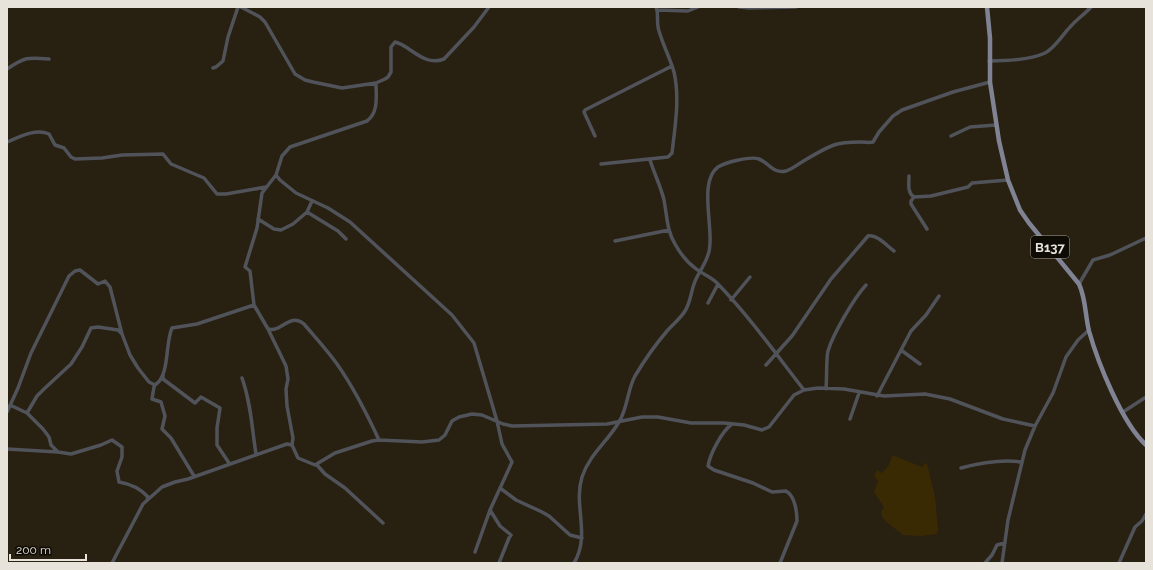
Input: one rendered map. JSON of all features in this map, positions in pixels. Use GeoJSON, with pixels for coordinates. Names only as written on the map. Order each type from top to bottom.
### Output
{"type":"FeatureCollection","features":[{"type":"Feature","properties":{"kind":"main road","name":"B137"},"geometry":{"type":"LineString","coordinates":[[987,7],[990,38],[990,82],[996,125],[1008,180],[1020,210],[1079,284],[1089,330],[1104,372],[1134,432],[1146,445]]}},
{"type":"Feature","properties":{"kind":"street"},"geometry":{"type":"LineString","coordinates":[[213,68],[223,61],[230,31],[240,7],[260,17],[265,22],[291,68],[299,77],[336,88],[376,83],[388,77],[391,72],[391,47],[395,42],[421,57],[441,60],[454,50],[489,7]]}},
{"type":"Feature","properties":{"kind":"street"},"geometry":{"type":"LineString","coordinates":[[601,164],[668,158],[672,153],[676,109],[674,73],[658,30],[656,21],[657,9],[688,11],[698,7]]}},
{"type":"Feature","properties":{"kind":"street"},"geometry":{"type":"LineString","coordinates":[[739,7],[796,7]]}},
{"type":"Feature","properties":{"kind":"street"},"geometry":{"type":"LineString","coordinates":[[989,62],[1035,56],[1045,52],[1091,7]]}},
{"type":"Feature","properties":{"kind":"street"},"geometry":{"type":"LineString","coordinates":[[7,69],[22,59],[30,57],[49,59]]}},
{"type":"Feature","properties":{"kind":"street"},"geometry":{"type":"LineString","coordinates":[[595,136],[584,112],[585,110],[672,66]]}},
{"type":"Feature","properties":{"kind":"street"},"geometry":{"type":"LineString","coordinates":[[574,563],[581,548],[582,538],[579,498],[582,478],[587,463],[608,440],[620,422],[627,406],[632,382],[648,357],[666,332],[686,310],[696,279],[709,250],[709,182],[711,176],[719,166],[728,162],[756,158],[761,160],[770,168],[786,171],[836,144],[872,142],[893,116],[902,110],[953,92],[990,82]]}},
{"type":"Feature","properties":{"kind":"street"},"geometry":{"type":"LineString","coordinates":[[376,83],[375,109],[372,117],[367,121],[290,148],[282,156],[276,175],[262,193],[253,241],[244,267],[250,272],[254,305],[268,329],[286,366],[288,379],[286,389],[287,406],[293,438],[292,445],[298,458],[312,465],[317,465],[335,453],[372,441],[422,442],[438,440],[445,435],[452,421],[465,414],[482,415],[508,425],[521,426],[607,424],[642,417],[658,417],[692,423],[744,425],[765,430],[769,428],[794,396],[804,390],[826,388],[844,389],[877,396],[925,394],[950,399],[1003,419],[1035,426]]}},
{"type":"Feature","properties":{"kind":"street"},"geometry":{"type":"LineString","coordinates":[[951,136],[970,127],[996,125]]}},
{"type":"Feature","properties":{"kind":"street"},"geometry":{"type":"LineString","coordinates":[[7,142],[31,133],[44,132],[49,134],[55,145],[64,148],[75,159],[102,158],[122,155],[163,154],[171,164],[204,178],[217,194],[231,194],[266,186]]}},
{"type":"Feature","properties":{"kind":"street"},"geometry":{"type":"LineString","coordinates":[[650,160],[664,199],[669,230],[675,245],[687,262],[718,284],[760,332],[804,390]]}},
{"type":"Feature","properties":{"kind":"street"},"geometry":{"type":"LineString","coordinates":[[276,175],[292,190],[328,208],[350,222],[452,315],[474,344],[497,421],[502,444],[512,462],[490,510],[475,552]]}},
{"type":"Feature","properties":{"kind":"street"},"geometry":{"type":"LineString","coordinates":[[909,176],[909,189],[914,197]]}},
{"type":"Feature","properties":{"kind":"street"},"geometry":{"type":"LineString","coordinates":[[914,197],[931,196],[968,187],[972,183],[1008,180]]}},
{"type":"Feature","properties":{"kind":"street"},"geometry":{"type":"LineString","coordinates":[[914,197],[912,198],[911,204],[928,229]]}},
{"type":"Feature","properties":{"kind":"street"},"geometry":{"type":"LineString","coordinates":[[258,219],[267,226],[280,231],[307,212],[312,201]]}},
{"type":"Feature","properties":{"kind":"street"},"geometry":{"type":"LineString","coordinates":[[307,212],[338,231],[346,239]]}},
{"type":"Feature","properties":{"kind":"street"},"geometry":{"type":"LineString","coordinates":[[615,241],[669,230]]}},
{"type":"Feature","properties":{"kind":"street"},"geometry":{"type":"LineString","coordinates":[[766,365],[774,355],[777,354],[807,317],[831,279],[868,236],[871,235],[875,237],[894,251]]}},
{"type":"Feature","properties":{"kind":"street"},"geometry":{"type":"LineString","coordinates":[[1079,284],[1093,260],[1110,255],[1146,238]]}},
{"type":"Feature","properties":{"kind":"street"},"geometry":{"type":"LineString","coordinates":[[7,412],[31,352],[69,276],[75,270],[80,270],[98,284],[105,281],[110,286],[122,334],[130,355],[149,382],[155,386]]}},
{"type":"Feature","properties":{"kind":"street"},"geometry":{"type":"LineString","coordinates":[[731,300],[750,277]]}},
{"type":"Feature","properties":{"kind":"street"},"geometry":{"type":"LineString","coordinates":[[708,303],[718,284]]}},
{"type":"Feature","properties":{"kind":"street"},"geometry":{"type":"LineString","coordinates":[[826,388],[828,351],[834,337],[859,293],[866,285]]}},
{"type":"Feature","properties":{"kind":"street"},"geometry":{"type":"LineString","coordinates":[[877,396],[912,331],[926,315],[939,296]]}},
{"type":"Feature","properties":{"kind":"street"},"geometry":{"type":"LineString","coordinates":[[229,464],[217,445],[217,428],[220,408],[201,397],[195,403],[163,379],[163,372],[169,336],[172,328],[197,324],[254,305]]}},
{"type":"Feature","properties":{"kind":"street"},"geometry":{"type":"LineString","coordinates":[[268,329],[271,330],[277,328],[292,320],[301,321],[304,324],[343,373],[370,420],[379,440]]}},
{"type":"Feature","properties":{"kind":"street"},"geometry":{"type":"LineString","coordinates":[[27,413],[37,396],[71,364],[82,347],[91,328],[98,327],[118,330],[122,334]]}},
{"type":"Feature","properties":{"kind":"street"},"geometry":{"type":"LineString","coordinates":[[1002,563],[1008,520],[1021,462],[1035,426],[1053,392],[1069,351],[1089,330]]}},
{"type":"Feature","properties":{"kind":"street"},"geometry":{"type":"LineString","coordinates":[[902,350],[920,364]]}},
{"type":"Feature","properties":{"kind":"street"},"geometry":{"type":"LineString","coordinates":[[163,372],[159,382],[154,387],[152,399],[162,402],[165,416],[162,429],[171,438],[194,476]]}},
{"type":"Feature","properties":{"kind":"street"},"geometry":{"type":"LineString","coordinates":[[242,378],[250,407],[256,454]]}},
{"type":"Feature","properties":{"kind":"street"},"geometry":{"type":"LineString","coordinates":[[850,419],[859,393]]}},
{"type":"Feature","properties":{"kind":"street"},"geometry":{"type":"LineString","coordinates":[[1123,412],[1146,397]]}},
{"type":"Feature","properties":{"kind":"street"},"geometry":{"type":"LineString","coordinates":[[10,406],[27,413],[46,432],[51,445],[58,452]]}},
{"type":"Feature","properties":{"kind":"street"},"geometry":{"type":"LineString","coordinates":[[732,424],[722,435],[708,466],[714,470],[753,483],[772,492],[786,490],[789,493],[797,515],[797,521],[780,563]]}},
{"type":"Feature","properties":{"kind":"street"},"geometry":{"type":"LineString","coordinates":[[7,448],[73,454],[112,440],[122,447],[122,457],[117,471],[119,482],[130,484],[142,491],[148,498],[146,501]]}},
{"type":"Feature","properties":{"kind":"street"},"geometry":{"type":"LineString","coordinates":[[112,563],[141,508],[146,501],[167,484],[283,445],[292,445]]}},
{"type":"Feature","properties":{"kind":"street"},"geometry":{"type":"LineString","coordinates":[[961,468],[988,462],[1021,462]]}},
{"type":"Feature","properties":{"kind":"street"},"geometry":{"type":"LineString","coordinates":[[317,465],[324,474],[346,488],[383,522]]}},
{"type":"Feature","properties":{"kind":"street"},"geometry":{"type":"LineString","coordinates":[[500,488],[516,500],[549,516],[570,535],[582,538]]}},
{"type":"Feature","properties":{"kind":"street"},"geometry":{"type":"LineString","coordinates":[[490,510],[500,526],[511,535],[499,563]]}},
{"type":"Feature","properties":{"kind":"street"},"geometry":{"type":"LineString","coordinates":[[1119,563],[1135,527],[1142,522],[1146,514]]}},
{"type":"Feature","properties":{"kind":"street"},"geometry":{"type":"LineString","coordinates":[[985,563],[992,555],[997,545],[1005,543]]}},
{"type":"Feature","properties":{"kind":"shaded area"},"geometry":{"type":"Polygon","coordinates":[[[892,455],[922,467],[925,463],[927,464],[935,497],[938,529],[937,534],[920,536],[903,535],[882,517],[881,512],[884,507],[874,492],[878,481],[874,476],[877,470],[882,473],[890,463],[892,455]]]}}]}
